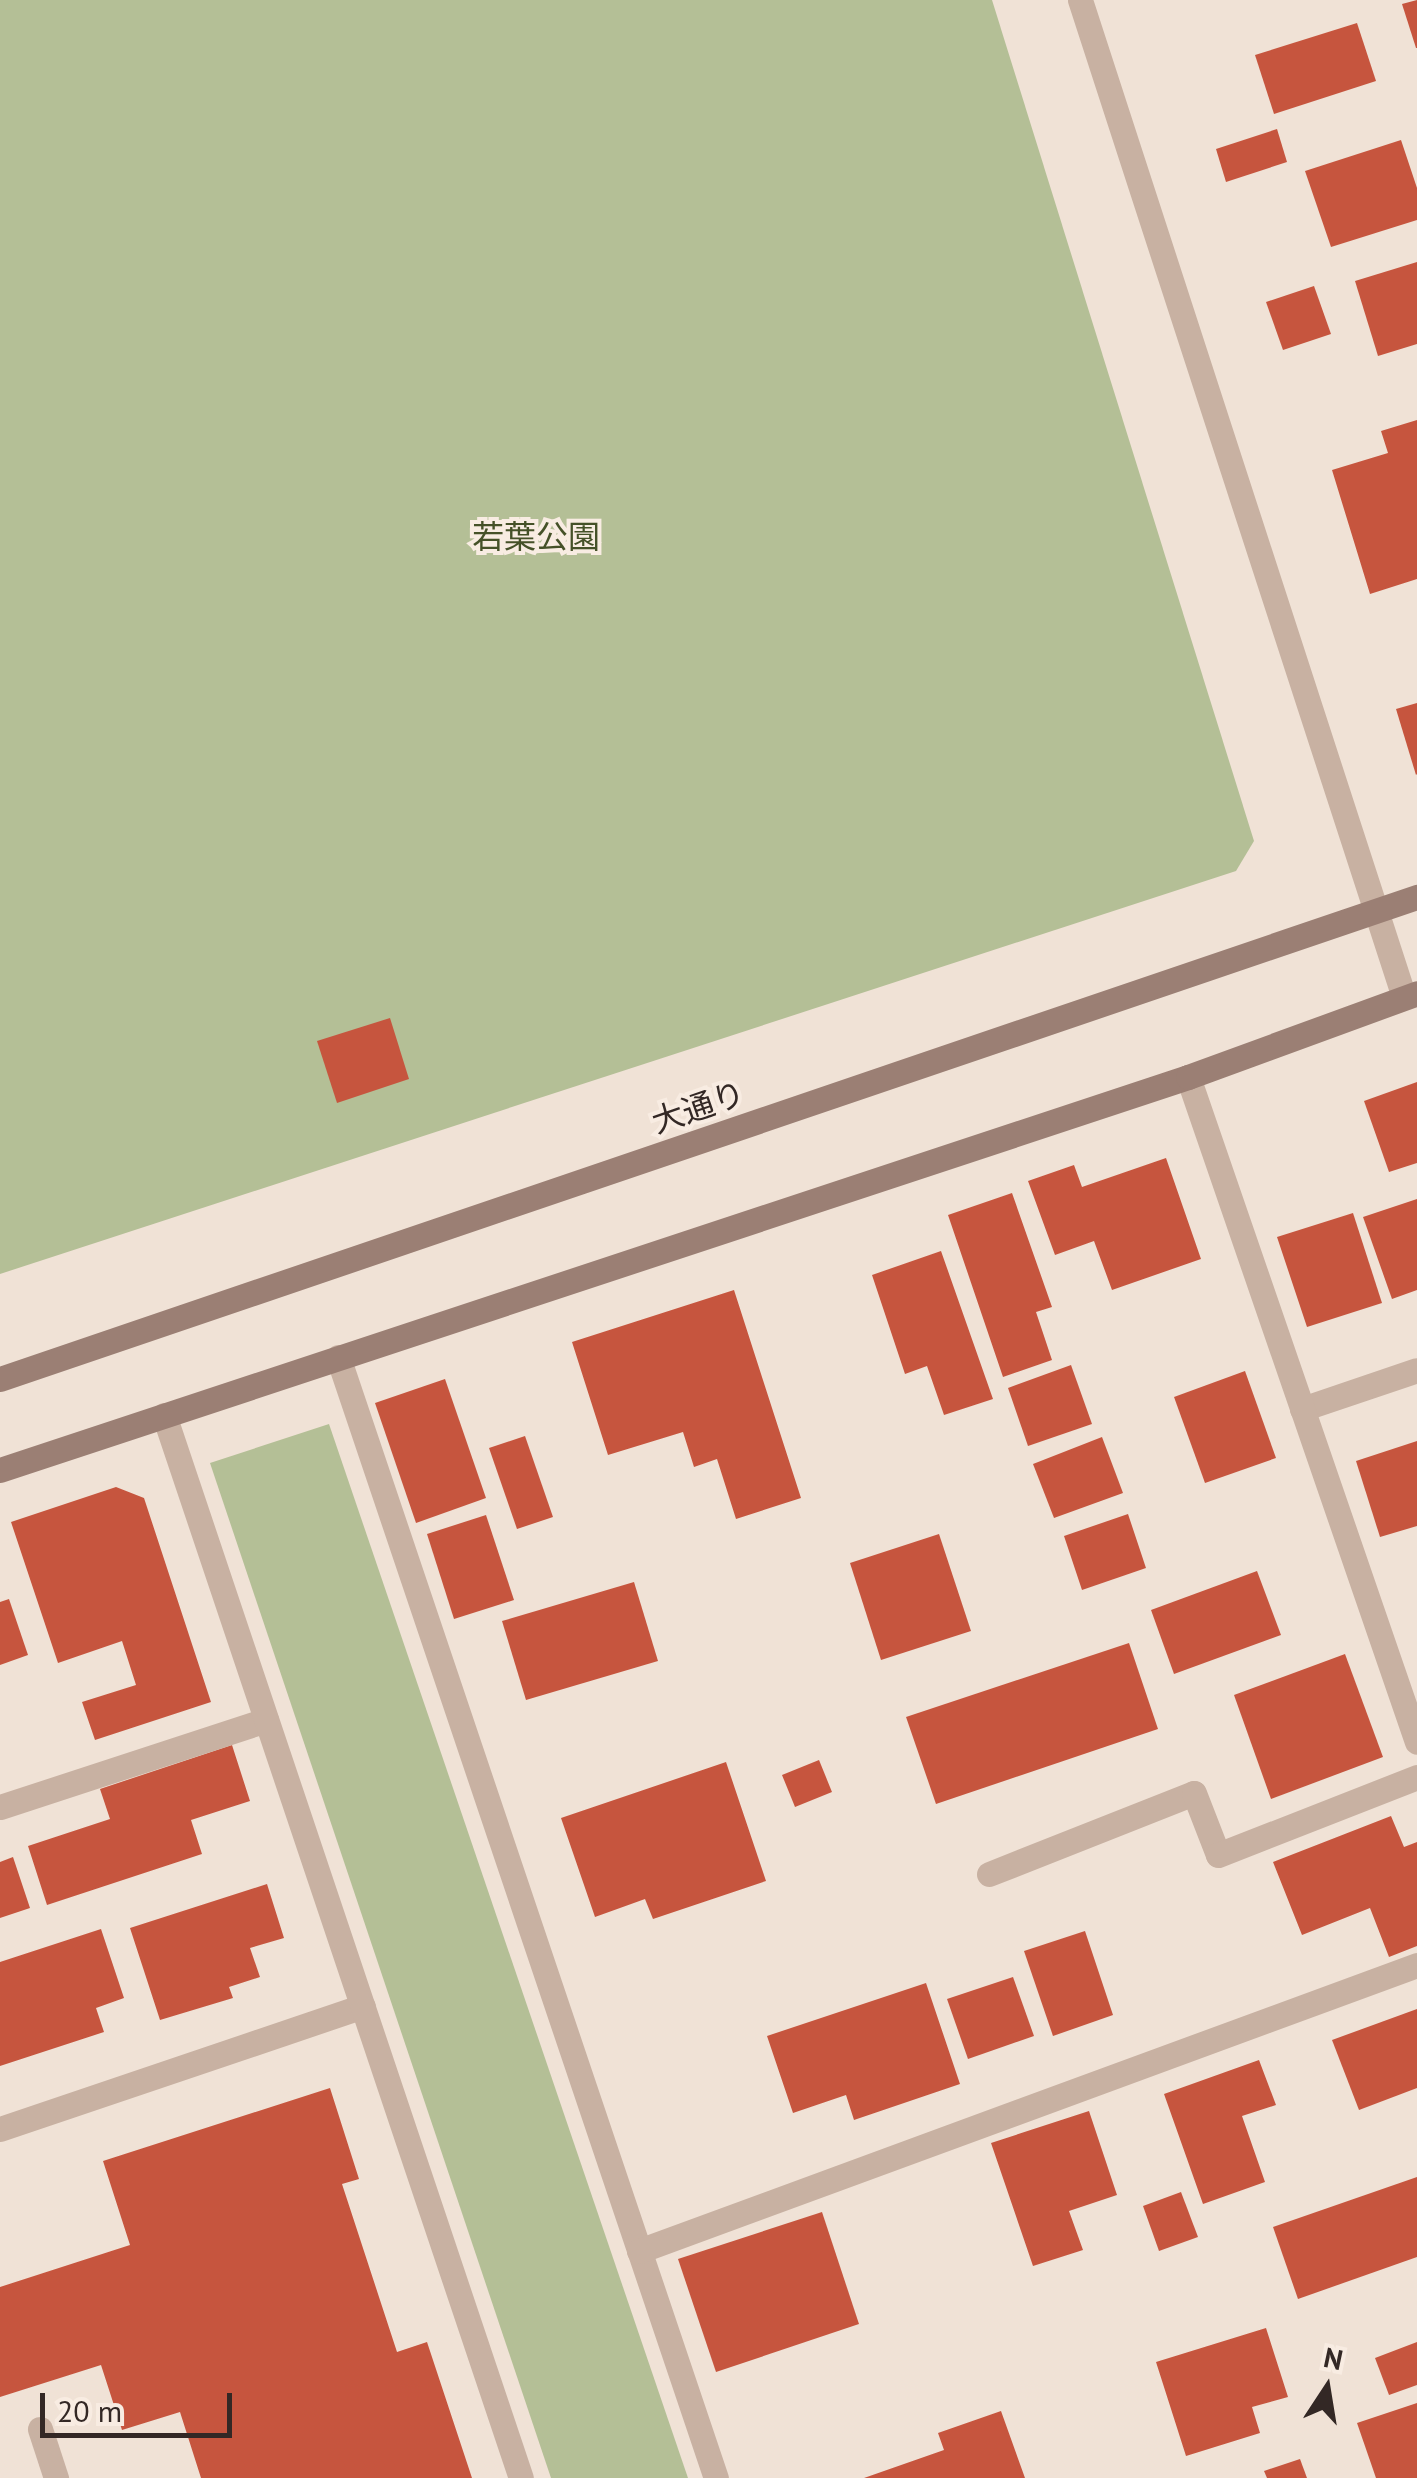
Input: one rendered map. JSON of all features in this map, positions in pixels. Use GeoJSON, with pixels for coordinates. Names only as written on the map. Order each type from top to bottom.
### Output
{"type":"FeatureCollection","features":[{"type":"Feature","properties":{"kind":"street"},"geometry":{"type":"LineString","coordinates":[[0,1470],[1188,1077],[1410,995],[1375,911],[1080,0]]}},
{"type":"Feature","properties":{"kind":"street","name":"大通り"},"geometry":{"type":"LineString","coordinates":[[0,1379],[1417,897]]}},
{"type":"Feature","properties":{"kind":"street"},"geometry":{"type":"LineString","coordinates":[[1188,1077],[1417,1742]]}},
{"type":"Feature","properties":{"kind":"street"},"geometry":{"type":"LineString","coordinates":[[338,1357],[716,2478]]}},
{"type":"Feature","properties":{"kind":"street"},"geometry":{"type":"LineString","coordinates":[[1302,1409],[1417,1370]]}},
{"type":"Feature","properties":{"kind":"street"},"geometry":{"type":"LineString","coordinates":[[164,1415],[521,2478]]}},
{"type":"Feature","properties":{"kind":"street"},"geometry":{"type":"LineString","coordinates":[[0,1807],[266,1720]]}},
{"type":"Feature","properties":{"kind":"street"},"geometry":{"type":"LineString","coordinates":[[989,1874],[1194,1793],[1218,1855],[1417,1776]]}},
{"type":"Feature","properties":{"kind":"street"},"geometry":{"type":"LineString","coordinates":[[640,2251],[1417,1965]]}},
{"type":"Feature","properties":{"kind":"street"},"geometry":{"type":"LineString","coordinates":[[0,2129],[363,2006]]}},
{"type":"Feature","properties":{"kind":"street"},"geometry":{"type":"LineString","coordinates":[[40,2429],[56,2478]]}},
{"type":"Feature","properties":{"kind":"green space","name":"若葉公園"},"geometry":{"type":"Polygon","coordinates":[[[0,0],[992,0],[1254,841],[1236,871],[0,1274],[0,0]]]}},
{"type":"Feature","properties":{"kind":"green space"},"geometry":{"type":"Polygon","coordinates":[[[329,1424],[688,2478],[551,2478],[210,1463],[329,1424]]]}},
{"type":"Feature","properties":{"kind":"building"},"geometry":{"type":"Polygon","coordinates":[[[1417,0],[1417,48],[1416,48],[1402,4],[1417,0]]]}},
{"type":"Feature","properties":{"kind":"building"},"geometry":{"type":"Polygon","coordinates":[[[1357,23],[1376,81],[1274,114],[1255,55],[1357,23]]]}},
{"type":"Feature","properties":{"kind":"building"},"geometry":{"type":"Polygon","coordinates":[[[1277,129],[1287,162],[1226,182],[1216,149],[1277,129]]]}},
{"type":"Feature","properties":{"kind":"building"},"geometry":{"type":"Polygon","coordinates":[[[1401,140],[1417,188],[1417,220],[1331,247],[1305,171],[1401,140]]]}},
{"type":"Feature","properties":{"kind":"building"},"geometry":{"type":"Polygon","coordinates":[[[1417,262],[1417,344],[1378,356],[1355,281],[1417,262]]]}},
{"type":"Feature","properties":{"kind":"building"},"geometry":{"type":"Polygon","coordinates":[[[1314,286],[1331,334],[1283,350],[1266,302],[1314,286]]]}},
{"type":"Feature","properties":{"kind":"building"},"geometry":{"type":"Polygon","coordinates":[[[1417,420],[1417,579],[1370,594],[1332,470],[1388,453],[1381,431],[1417,420]]]}},
{"type":"Feature","properties":{"kind":"building"},"geometry":{"type":"Polygon","coordinates":[[[1417,703],[1417,774],[1416,775],[1396,709],[1417,703]]]}},
{"type":"Feature","properties":{"kind":"building"},"geometry":{"type":"Polygon","coordinates":[[[390,1018],[409,1079],[337,1103],[317,1041],[390,1018]]]}},
{"type":"Feature","properties":{"kind":"building"},"geometry":{"type":"Polygon","coordinates":[[[1417,1082],[1417,1163],[1389,1172],[1364,1101],[1417,1082]]]}},
{"type":"Feature","properties":{"kind":"building"},"geometry":{"type":"Polygon","coordinates":[[[1166,1158],[1201,1259],[1112,1290],[1094,1241],[1055,1255],[1028,1181],[1074,1165],[1082,1187],[1166,1158]]]}},
{"type":"Feature","properties":{"kind":"building"},"geometry":{"type":"Polygon","coordinates":[[[1012,1193],[1052,1307],[1036,1312],[1052,1360],[1003,1377],[948,1215],[1012,1193]]]}},
{"type":"Feature","properties":{"kind":"building"},"geometry":{"type":"Polygon","coordinates":[[[1417,1199],[1417,1290],[1392,1299],[1363,1217],[1417,1199]]]}},
{"type":"Feature","properties":{"kind":"building"},"geometry":{"type":"Polygon","coordinates":[[[1353,1213],[1382,1303],[1307,1327],[1277,1237],[1353,1213]]]}},
{"type":"Feature","properties":{"kind":"building"},"geometry":{"type":"Polygon","coordinates":[[[941,1251],[993,1399],[944,1415],[927,1366],[905,1374],[872,1275],[941,1251]]]}},
{"type":"Feature","properties":{"kind":"building"},"geometry":{"type":"Polygon","coordinates":[[[734,1290],[801,1498],[736,1519],[717,1459],[694,1467],[683,1432],[608,1455],[572,1342],[734,1290]]]}},
{"type":"Feature","properties":{"kind":"building"},"geometry":{"type":"Polygon","coordinates":[[[1071,1365],[1092,1424],[1028,1446],[1008,1388],[1071,1365]]]}},
{"type":"Feature","properties":{"kind":"building"},"geometry":{"type":"Polygon","coordinates":[[[1245,1371],[1276,1458],[1205,1483],[1174,1397],[1245,1371]]]}},
{"type":"Feature","properties":{"kind":"building"},"geometry":{"type":"Polygon","coordinates":[[[445,1379],[486,1498],[416,1523],[375,1403],[445,1379]]]}},
{"type":"Feature","properties":{"kind":"building"},"geometry":{"type":"Polygon","coordinates":[[[525,1436],[553,1517],[517,1529],[489,1448],[525,1436]]]}},
{"type":"Feature","properties":{"kind":"building"},"geometry":{"type":"Polygon","coordinates":[[[1102,1437],[1123,1493],[1054,1518],[1033,1464],[1102,1437]]]}},
{"type":"Feature","properties":{"kind":"building"},"geometry":{"type":"Polygon","coordinates":[[[1417,1441],[1417,1526],[1380,1537],[1356,1461],[1417,1441]]]}},
{"type":"Feature","properties":{"kind":"building"},"geometry":{"type":"Polygon","coordinates":[[[116,1487],[144,1498],[211,1702],[95,1740],[82,1702],[136,1685],[122,1641],[58,1663],[11,1522],[116,1487]]]}},
{"type":"Feature","properties":{"kind":"building"},"geometry":{"type":"Polygon","coordinates":[[[1128,1514],[1146,1568],[1082,1590],[1064,1536],[1128,1514]]]}},
{"type":"Feature","properties":{"kind":"building"},"geometry":{"type":"Polygon","coordinates":[[[486,1515],[514,1600],[454,1619],[427,1534],[486,1515]]]}},
{"type":"Feature","properties":{"kind":"building"},"geometry":{"type":"Polygon","coordinates":[[[939,1534],[971,1631],[881,1660],[850,1563],[939,1534]]]}},
{"type":"Feature","properties":{"kind":"building"},"geometry":{"type":"Polygon","coordinates":[[[1257,1571],[1281,1635],[1174,1674],[1151,1610],[1257,1571]]]}},
{"type":"Feature","properties":{"kind":"building"},"geometry":{"type":"Polygon","coordinates":[[[634,1582],[658,1661],[526,1700],[502,1621],[634,1582]]]}},
{"type":"Feature","properties":{"kind":"building"},"geometry":{"type":"Polygon","coordinates":[[[9,1599],[28,1655],[0,1665],[0,1602],[9,1599]]]}},
{"type":"Feature","properties":{"kind":"building"},"geometry":{"type":"Polygon","coordinates":[[[1129,1643],[1158,1729],[936,1804],[906,1717],[1129,1643]]]}},
{"type":"Feature","properties":{"kind":"building"},"geometry":{"type":"Polygon","coordinates":[[[1345,1654],[1383,1757],[1271,1799],[1234,1695],[1345,1654]]]}},
{"type":"Feature","properties":{"kind":"building"},"geometry":{"type":"Polygon","coordinates":[[[232,1745],[250,1801],[191,1820],[202,1854],[47,1905],[28,1846],[110,1819],[100,1789],[232,1745]]]}},
{"type":"Feature","properties":{"kind":"building"},"geometry":{"type":"Polygon","coordinates":[[[819,1760],[832,1792],[795,1807],[782,1775],[819,1760]]]}},
{"type":"Feature","properties":{"kind":"building"},"geometry":{"type":"Polygon","coordinates":[[[726,1762],[766,1881],[653,1919],[645,1899],[595,1917],[561,1818],[726,1762]]]}},
{"type":"Feature","properties":{"kind":"building"},"geometry":{"type":"Polygon","coordinates":[[[1391,1816],[1404,1847],[1417,1842],[1417,1946],[1389,1957],[1370,1908],[1302,1935],[1273,1862],[1391,1816]]]}},
{"type":"Feature","properties":{"kind":"building"},"geometry":{"type":"Polygon","coordinates":[[[13,1857],[30,1908],[0,1918],[0,1862],[13,1857]]]}},
{"type":"Feature","properties":{"kind":"building"},"geometry":{"type":"Polygon","coordinates":[[[267,1884],[284,1938],[250,1948],[260,1977],[229,1987],[233,1998],[160,2020],[130,1928],[267,1884]]]}},
{"type":"Feature","properties":{"kind":"building"},"geometry":{"type":"Polygon","coordinates":[[[101,1929],[124,1998],[96,2008],[104,2032],[0,2066],[0,1962],[101,1929]]]}},
{"type":"Feature","properties":{"kind":"building"},"geometry":{"type":"Polygon","coordinates":[[[1085,1931],[1113,2015],[1053,2036],[1024,1951],[1085,1931]]]}},
{"type":"Feature","properties":{"kind":"building"},"geometry":{"type":"Polygon","coordinates":[[[1013,1977],[1034,2036],[968,2059],[947,1999],[1013,1977]]]}},
{"type":"Feature","properties":{"kind":"building"},"geometry":{"type":"Polygon","coordinates":[[[926,1983],[960,2084],[854,2120],[846,2095],[793,2113],[767,2036],[926,1983]]]}},
{"type":"Feature","properties":{"kind":"building"},"geometry":{"type":"Polygon","coordinates":[[[1417,2009],[1417,2088],[1359,2110],[1332,2040],[1417,2009]]]}},
{"type":"Feature","properties":{"kind":"building"},"geometry":{"type":"Polygon","coordinates":[[[1259,2060],[1276,2105],[1242,2116],[1265,2182],[1203,2204],[1164,2094],[1259,2060]]]}},
{"type":"Feature","properties":{"kind":"building"},"geometry":{"type":"Polygon","coordinates":[[[330,2088],[359,2179],[342,2184],[397,2352],[427,2342],[472,2478],[201,2478],[180,2412],[122,2430],[101,2365],[0,2397],[0,2287],[130,2245],[103,2161],[330,2088]]]}},
{"type":"Feature","properties":{"kind":"building"},"geometry":{"type":"Polygon","coordinates":[[[1089,2111],[1117,2195],[1069,2211],[1083,2250],[1033,2266],[991,2143],[1089,2111]]]}},
{"type":"Feature","properties":{"kind":"building"},"geometry":{"type":"Polygon","coordinates":[[[1417,2177],[1417,2257],[1298,2299],[1273,2227],[1417,2177]]]}},
{"type":"Feature","properties":{"kind":"building"},"geometry":{"type":"Polygon","coordinates":[[[1181,2192],[1198,2237],[1159,2251],[1143,2206],[1181,2192]]]}},
{"type":"Feature","properties":{"kind":"building"},"geometry":{"type":"Polygon","coordinates":[[[822,2212],[859,2324],[716,2372],[678,2259],[822,2212]]]}},
{"type":"Feature","properties":{"kind":"building"},"geometry":{"type":"Polygon","coordinates":[[[1266,2328],[1288,2397],[1252,2407],[1260,2433],[1186,2456],[1156,2362],[1266,2328]]]}},
{"type":"Feature","properties":{"kind":"building"},"geometry":{"type":"Polygon","coordinates":[[[1417,2342],[1417,2385],[1389,2395],[1375,2358],[1417,2342]]]}},
{"type":"Feature","properties":{"kind":"building"},"geometry":{"type":"Polygon","coordinates":[[[1417,2403],[1417,2478],[1376,2478],[1357,2423],[1417,2403]]]}},
{"type":"Feature","properties":{"kind":"building"},"geometry":{"type":"Polygon","coordinates":[[[1001,2411],[1025,2478],[864,2478],[944,2450],[938,2433],[1001,2411]]]}},
{"type":"Feature","properties":{"kind":"building"},"geometry":{"type":"Polygon","coordinates":[[[1300,2459],[1307,2478],[1267,2478],[1264,2471],[1300,2459]]]}}]}
